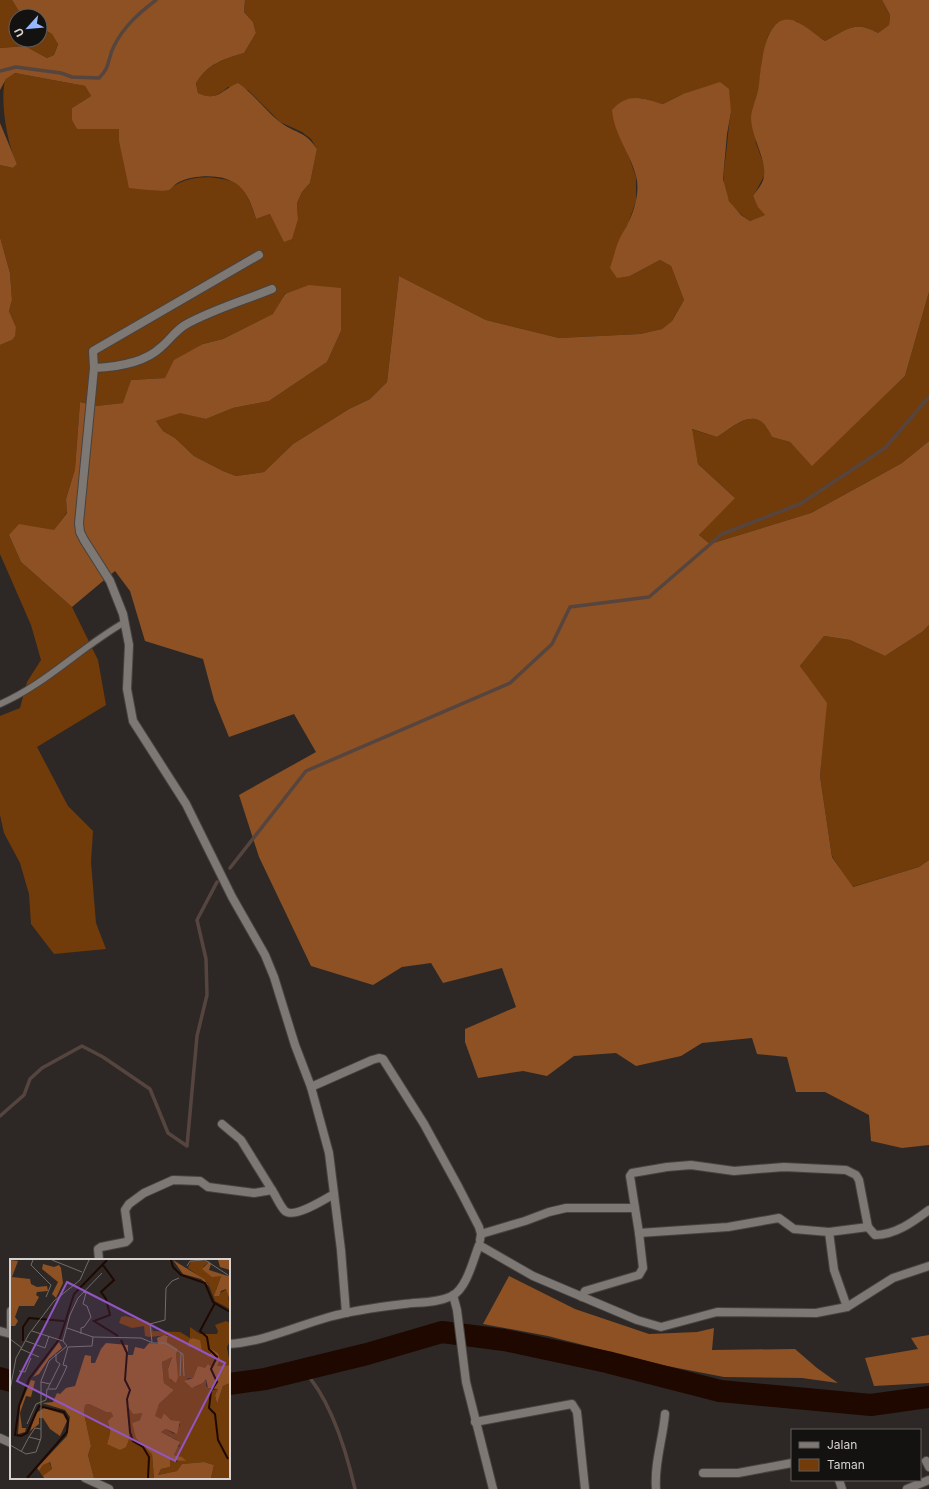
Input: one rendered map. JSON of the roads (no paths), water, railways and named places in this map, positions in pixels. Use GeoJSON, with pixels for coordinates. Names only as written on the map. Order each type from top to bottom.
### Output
{"type":"FeatureCollection","features":[{"type":"Feature","properties":{"kind":"street"},"geometry":{"type":"LineString","coordinates":[[259,255],[93,351],[94,368],[79,523],[80,532],[84,540],[110,581],[124,622],[129,645],[127,690],[133,721],[186,804],[232,897],[265,955],[274,977],[311,1087],[329,1153],[341,1250],[346,1313]]}},
{"type":"Feature","properties":{"kind":"street"},"geometry":{"type":"LineString","coordinates":[[94,368],[116,367],[133,362],[160,349],[171,336],[185,325],[272,289]]}},
{"type":"Feature","properties":{"kind":"street"},"geometry":{"type":"LineString","coordinates":[[230,1344],[362,1309],[425,1303],[453,1295],[459,1290],[464,1282],[479,1245],[481,1234],[450,1171],[383,1059],[379,1058],[372,1060],[311,1087]]}},
{"type":"Feature","properties":{"kind":"street"},"geometry":{"type":"LineString","coordinates":[[222,1124],[241,1140],[286,1212],[292,1214],[300,1212],[334,1194]]}},
{"type":"Feature","properties":{"kind":"street"},"geometry":{"type":"LineString","coordinates":[[582,1297],[585,1291],[639,1275],[643,1268],[630,1176],[632,1173],[645,1170],[691,1165],[734,1171],[784,1167],[846,1170],[856,1175],[868,1227],[875,1235],[887,1234],[903,1227],[929,1210]]}},
{"type":"Feature","properties":{"kind":"street"},"geometry":{"type":"LineString","coordinates":[[99,1259],[98,1249],[100,1247],[126,1242],[129,1239],[125,1210],[129,1204],[144,1194],[173,1180],[200,1181],[208,1187],[254,1192],[272,1190]]}},
{"type":"Feature","properties":{"kind":"street"},"geometry":{"type":"LineString","coordinates":[[481,1234],[566,1208],[635,1208]]}},
{"type":"Feature","properties":{"kind":"street"},"geometry":{"type":"LineString","coordinates":[[639,1233],[728,1227],[779,1218],[794,1229],[829,1232],[868,1227]]}},
{"type":"Feature","properties":{"kind":"street"},"geometry":{"type":"LineString","coordinates":[[829,1232],[834,1270],[847,1307]]}},
{"type":"Feature","properties":{"kind":"street"},"geometry":{"type":"LineString","coordinates":[[479,1245],[533,1276],[637,1320],[661,1327],[717,1312],[816,1313],[847,1307],[893,1278],[929,1266]]}},
{"type":"Feature","properties":{"kind":"street"},"geometry":{"type":"LineString","coordinates":[[453,1295],[457,1310],[466,1382],[493,1489]]}},
{"type":"Feature","properties":{"kind":"street"},"geometry":{"type":"LineString","coordinates":[[0,1331],[10,1332]]}},
{"type":"Feature","properties":{"kind":"street"},"geometry":{"type":"LineString","coordinates":[[475,1422],[572,1404],[577,1412],[584,1489]]}},
{"type":"Feature","properties":{"kind":"street"},"geometry":{"type":"LineString","coordinates":[[656,1489],[660,1444],[664,1436],[665,1414]]}},
{"type":"Feature","properties":{"kind":"street"},"geometry":{"type":"LineString","coordinates":[[0,1438],[10,1443]]}},
{"type":"Feature","properties":{"kind":"street"},"geometry":{"type":"LineString","coordinates":[[703,1473],[738,1473],[791,1463]]}},
{"type":"Feature","properties":{"kind":"street"},"geometry":{"type":"LineString","coordinates":[[87,1479],[109,1489]]}},
{"type":"Feature","properties":{"kind":"street"},"geometry":{"type":"LineString","coordinates":[[907,1489],[929,1480]]}},
{"type":"Feature","properties":{"kind":"lane"},"geometry":{"type":"LineString","coordinates":[[0,704],[13,698],[57,671],[99,638],[124,622]]}},
{"type":"Feature","properties":{"kind":"waterway"},"geometry":{"type":"LineString","coordinates":[[0,71],[16,67],[61,73],[72,77],[99,78],[103,74],[112,51],[122,32],[138,15],[156,0]]}},
{"type":"Feature","properties":{"kind":"waterway"},"geometry":{"type":"LineString","coordinates":[[230,868],[306,771],[510,683],[552,644],[570,607],[649,597],[722,534],[800,504],[885,448],[929,397]]}},
{"type":"Feature","properties":{"kind":"waterway"},"geometry":{"type":"LineString","coordinates":[[0,1116],[24,1095],[30,1079],[42,1068],[82,1046],[103,1057],[150,1089],[168,1133],[187,1146],[197,1036],[207,995],[206,959],[197,920],[217,882]]}},
{"type":"Feature","properties":{"kind":"waterway"},"geometry":{"type":"LineString","coordinates":[[230,1384],[265,1379],[367,1354],[442,1332],[504,1340],[607,1362],[720,1391],[871,1405],[929,1397]]}},
{"type":"Feature","properties":{"kind":"waterway"},"geometry":{"type":"LineString","coordinates":[[303,1370],[322,1395],[336,1426],[347,1458],[355,1489]]}},
{"type":"Feature","properties":{"kind":"waterway"},"geometry":{"type":"LineString","coordinates":[[0,1378],[10,1381]]}}]}
